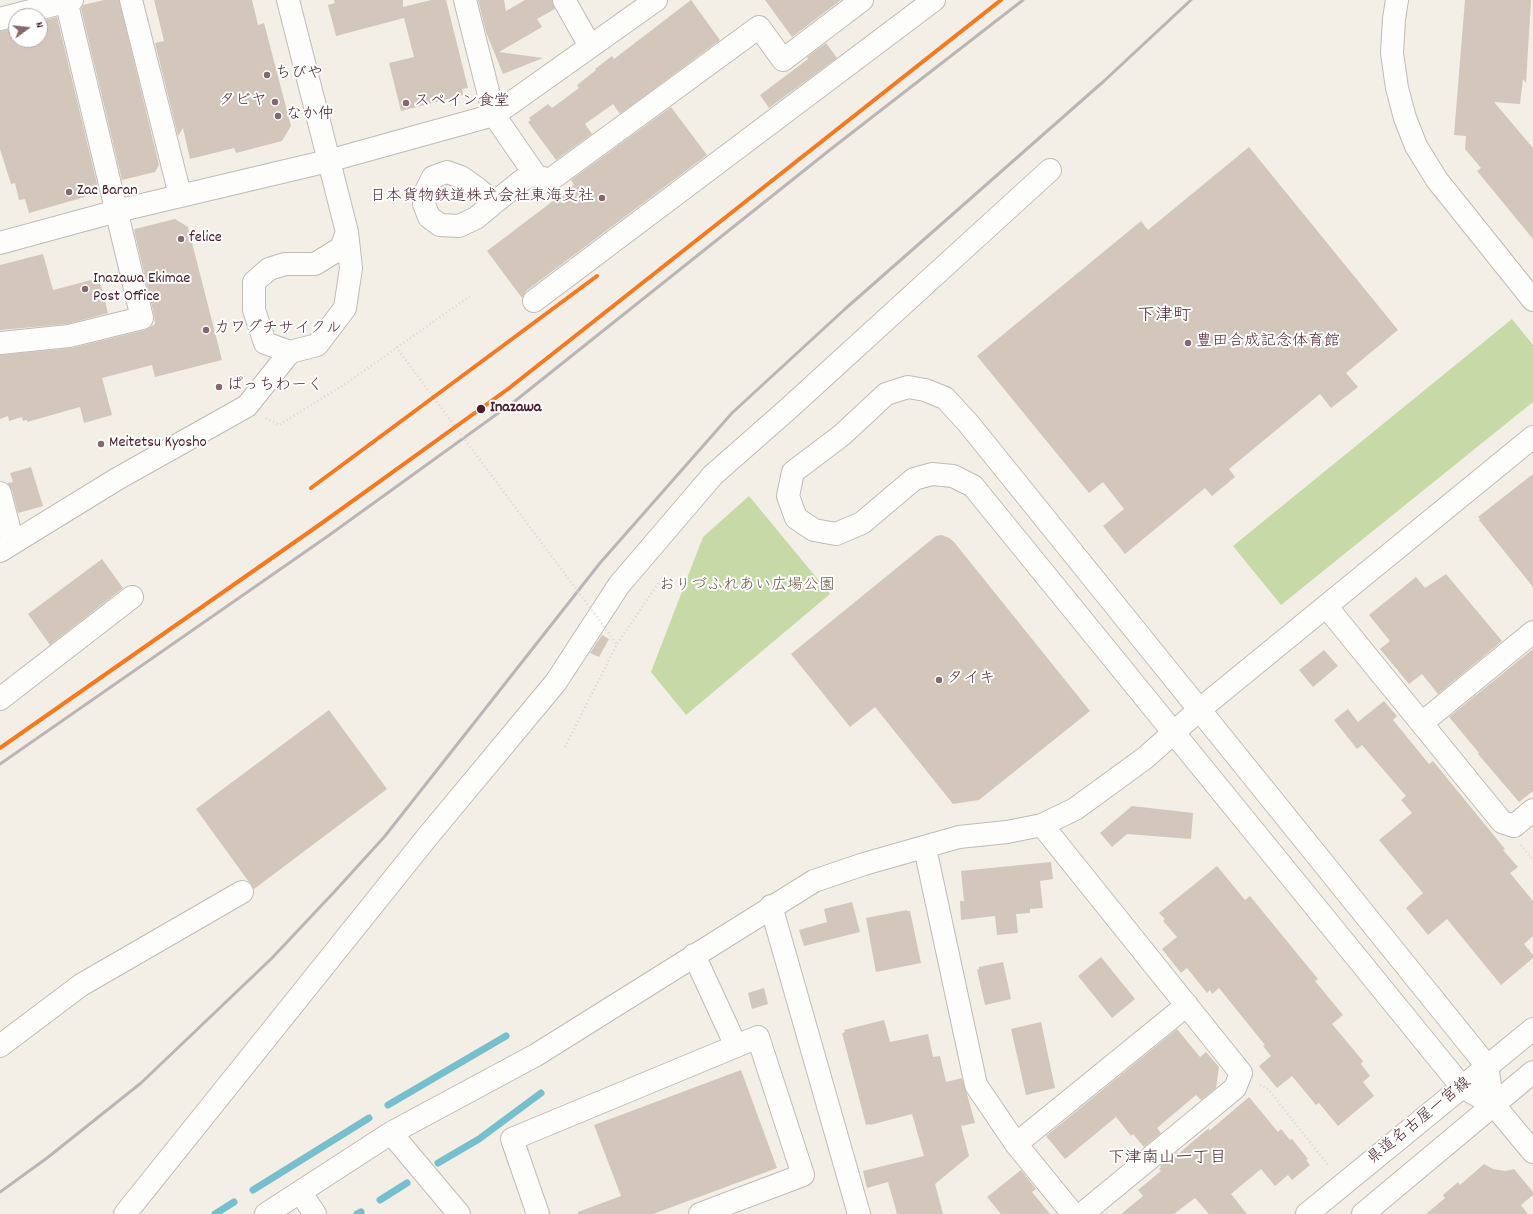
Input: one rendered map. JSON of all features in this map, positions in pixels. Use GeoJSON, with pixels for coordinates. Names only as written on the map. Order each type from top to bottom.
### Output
{"type":"FeatureCollection","features":[{"type":"Feature","properties":{"kind":"street"},"geometry":{"type":"LineString","coordinates":[[131,0],[180,195]]}},
{"type":"Feature","properties":{"kind":"street"},"geometry":{"type":"LineString","coordinates":[[288,0],[347,232],[351,268],[345,308],[318,345],[290,352],[265,343],[254,310],[254,282],[269,269],[285,264],[316,264],[341,248],[347,232]]}},
{"type":"Feature","properties":{"kind":"street"},"geometry":{"type":"LineString","coordinates":[[465,0],[494,115],[536,176],[550,180],[759,28],[783,60],[862,0]]}},
{"type":"Feature","properties":{"kind":"street"},"geometry":{"type":"LineString","coordinates":[[564,0],[590,46]]}},
{"type":"Feature","properties":{"kind":"street"},"geometry":{"type":"LineString","coordinates":[[0,243],[180,195],[328,161],[494,115],[656,0]]}},
{"type":"Feature","properties":{"kind":"street"},"geometry":{"type":"LineString","coordinates":[[534,301],[934,0]]}},
{"type":"Feature","properties":{"kind":"street"},"geometry":{"type":"LineString","coordinates":[[1397,0],[1394,19],[1393,60],[1397,88],[1405,118],[1416,146],[1437,180],[1533,300]]}},
{"type":"Feature","properties":{"kind":"street"},"geometry":{"type":"LineString","coordinates":[[0,19],[68,1],[142,318],[69,336],[0,343]]}},
{"type":"Feature","properties":{"kind":"street"},"geometry":{"type":"LineString","coordinates":[[124,1214],[428,836],[556,682],[619,585],[713,475],[788,409],[1050,170]]}},
{"type":"Feature","properties":{"kind":"street"},"geometry":{"type":"LineString","coordinates":[[494,203],[534,172]]}},
{"type":"Feature","properties":{"kind":"street"},"geometry":{"type":"LineString","coordinates":[[0,493],[7,547],[117,479],[246,406],[290,352]]}},
{"type":"Feature","properties":{"kind":"street"},"geometry":{"type":"LineString","coordinates":[[1493,1104],[1487,1066],[968,423],[945,398],[925,390],[908,387],[886,394],[842,435],[793,472],[788,496],[796,518],[814,530],[836,534],[862,523],[914,479],[932,474],[953,476],[973,486],[1462,1087],[1493,1104],[1533,1152]]}},
{"type":"Feature","properties":{"kind":"street"},"geometry":{"type":"LineString","coordinates":[[266,1214],[391,1133],[536,1055],[814,881],[864,864],[959,838],[1007,832],[1042,825],[1075,809],[1145,758],[1200,710],[1326,606],[1533,438]]}},
{"type":"Feature","properties":{"kind":"street"},"geometry":{"type":"LineString","coordinates":[[0,698],[132,597]]}},
{"type":"Feature","properties":{"kind":"street"},"geometry":{"type":"LineString","coordinates":[[1326,606],[1502,822],[1514,826],[1533,810]]}},
{"type":"Feature","properties":{"kind":"street"},"geometry":{"type":"LineString","coordinates":[[1422,723],[1533,632]]}},
{"type":"Feature","properties":{"kind":"street"},"geometry":{"type":"LineString","coordinates":[[1042,825],[1241,1073],[1235,1088],[1082,1214]]}},
{"type":"Feature","properties":{"kind":"street"},"geometry":{"type":"LineString","coordinates":[[925,848],[976,1085],[1016,1144],[1073,1214]]}},
{"type":"Feature","properties":{"kind":"street"},"geometry":{"type":"LineString","coordinates":[[0,1046],[81,985],[242,892]]}},
{"type":"Feature","properties":{"kind":"street"},"geometry":{"type":"LineString","coordinates":[[772,906],[858,1214]]}},
{"type":"Feature","properties":{"kind":"street"},"geometry":{"type":"LineString","coordinates":[[694,955],[736,1046]]}},
{"type":"Feature","properties":{"kind":"street"},"geometry":{"type":"LineString","coordinates":[[1016,1144],[1187,1005]]}},
{"type":"Feature","properties":{"kind":"street","name":"県道名古屋一宮線"},"geometry":{"type":"LineString","coordinates":[[1307,1214],[1533,1029]]}},
{"type":"Feature","properties":{"kind":"street"},"geometry":{"type":"LineString","coordinates":[[538,1214],[512,1139],[758,1037],[803,1175],[700,1214]]}},
{"type":"Feature","properties":{"kind":"street","name":"県道名古屋一宮線"},"geometry":{"type":"LineString","coordinates":[[1363,1214],[1533,1072]]}},
{"type":"Feature","properties":{"kind":"street"},"geometry":{"type":"LineString","coordinates":[[391,1133],[459,1214]]}},
{"type":"Feature","properties":{"kind":"street"},"geometry":{"type":"LineString","coordinates":[[300,1192],[315,1214]]}},
{"type":"Feature","properties":{"kind":"path"},"geometry":{"type":"LineString","coordinates":[[274,422],[279,425],[341,386],[470,296]]}},
{"type":"Feature","properties":{"kind":"path"},"geometry":{"type":"LineString","coordinates":[[396,347],[617,644]]}},
{"type":"Feature","properties":{"kind":"path"},"geometry":{"type":"LineString","coordinates":[[565,746],[617,644],[664,575]]}},
{"type":"Feature","properties":{"kind":"path"},"geometry":{"type":"LineString","coordinates":[[1241,1073],[1269,1090],[1328,1165]]}},
{"type":"Feature","properties":{"kind":"green space"},"geometry":{"type":"Polygon","coordinates":[[[1512,319],[1533,345],[1533,402],[1281,605],[1233,546],[1512,319]]]}},
{"type":"Feature","properties":{"kind":"green space","name":"おりづふれあい広場公園"},"geometry":{"type":"Polygon","coordinates":[[[749,496],[830,594],[686,715],[651,672],[703,537],[749,496]]]}},
{"type":"Feature","properties":{"kind":"building"},"geometry":{"type":"Polygon","coordinates":[[[104,0],[119,0],[159,165],[155,172],[122,180],[81,9],[83,5],[104,0]]]}},
{"type":"Feature","properties":{"kind":"building"},"geometry":{"type":"Polygon","coordinates":[[[154,0],[252,0],[258,25],[264,23],[291,126],[282,141],[236,153],[234,148],[190,159],[183,128],[178,136],[155,43],[164,41],[154,0]]]}},
{"type":"Feature","properties":{"kind":"building"},"geometry":{"type":"Polygon","coordinates":[[[334,0],[403,0],[403,7],[431,0],[446,0],[468,88],[462,89],[463,95],[401,111],[389,63],[414,57],[404,18],[336,36],[328,5],[335,3],[334,0]]]}},
{"type":"Feature","properties":{"kind":"building"},"geometry":{"type":"Polygon","coordinates":[[[478,0],[504,0],[506,11],[525,0],[552,0],[555,9],[537,19],[542,27],[499,52],[543,58],[503,74],[486,32],[478,0]]]}},
{"type":"Feature","properties":{"kind":"building"},"geometry":{"type":"Polygon","coordinates":[[[691,0],[720,40],[620,114],[613,104],[585,124],[592,134],[556,160],[528,122],[531,120],[529,118],[548,104],[552,108],[579,88],[577,85],[596,70],[595,69],[612,56],[614,59],[691,0]]]}},
{"type":"Feature","properties":{"kind":"building"},"geometry":{"type":"Polygon","coordinates":[[[765,0],[841,0],[792,37],[765,0]]]}},
{"type":"Feature","properties":{"kind":"building"},"geometry":{"type":"Polygon","coordinates":[[[1465,0],[1531,0],[1526,83],[1523,79],[1520,104],[1494,102],[1533,148],[1533,239],[1477,171],[1481,168],[1465,149],[1466,136],[1454,135],[1465,0]]]}},
{"type":"Feature","properties":{"kind":"building"},"geometry":{"type":"Polygon","coordinates":[[[57,17],[99,192],[29,213],[25,199],[19,200],[15,183],[11,184],[0,149],[0,31],[8,30],[8,48],[48,48],[48,19],[57,17]]]}},
{"type":"Feature","properties":{"kind":"building"},"geometry":{"type":"Polygon","coordinates":[[[826,43],[837,58],[769,108],[760,95],[808,59],[807,57],[826,43]]]}},
{"type":"Feature","properties":{"kind":"building"},"geometry":{"type":"Polygon","coordinates":[[[671,107],[707,155],[526,291],[522,298],[487,251],[574,185],[571,180],[671,107]]]}},
{"type":"Feature","properties":{"kind":"building","name":"豊田合成記念体育館"},"geometry":{"type":"Polygon","coordinates":[[[1249,147],[1398,330],[1346,373],[1358,387],[1331,408],[1320,394],[1229,469],[1235,477],[1212,496],[1205,488],[1125,554],[1103,526],[1124,509],[1103,482],[1089,493],[977,356],[1141,221],[1148,230],[1249,147]]]}},
{"type":"Feature","properties":{"kind":"building"},"geometry":{"type":"Polygon","coordinates":[[[175,219],[188,227],[222,360],[155,377],[152,365],[102,378],[112,415],[84,423],[80,407],[27,422],[27,420],[23,421],[22,417],[9,421],[8,416],[0,419],[0,355],[72,348],[145,330],[155,324],[134,230],[175,219]]]}},
{"type":"Feature","properties":{"kind":"building"},"geometry":{"type":"Polygon","coordinates":[[[43,254],[53,290],[99,278],[108,313],[67,324],[0,330],[0,265],[43,254]]]}},
{"type":"Feature","properties":{"kind":"building"},"geometry":{"type":"Polygon","coordinates":[[[31,467],[43,506],[18,513],[12,490],[7,483],[13,482],[10,473],[31,467]]]}},
{"type":"Feature","properties":{"kind":"building"},"geometry":{"type":"Polygon","coordinates":[[[1533,474],[1533,587],[1478,517],[1533,474]]]}},
{"type":"Feature","properties":{"kind":"building","name":"タイキ"},"geometry":{"type":"Polygon","coordinates":[[[942,535],[954,542],[1090,711],[979,800],[953,804],[875,707],[850,727],[791,654],[936,536],[942,535]]]}},
{"type":"Feature","properties":{"kind":"building"},"geometry":{"type":"Polygon","coordinates":[[[102,559],[123,588],[50,645],[28,614],[102,559]]]}},
{"type":"Feature","properties":{"kind":"building"},"geometry":{"type":"Polygon","coordinates":[[[1446,574],[1502,641],[1438,694],[1422,674],[1409,684],[1380,649],[1390,641],[1369,615],[1416,577],[1425,588],[1446,574]]]}},
{"type":"Feature","properties":{"kind":"building"},"geometry":{"type":"Polygon","coordinates":[[[602,635],[609,639],[599,657],[590,653],[602,635]]]}},
{"type":"Feature","properties":{"kind":"building"},"geometry":{"type":"Polygon","coordinates":[[[1533,649],[1533,791],[1519,802],[1449,717],[1533,649]]]}},
{"type":"Feature","properties":{"kind":"building"},"geometry":{"type":"Polygon","coordinates":[[[1324,650],[1338,666],[1313,687],[1299,670],[1324,650]]]}},
{"type":"Feature","properties":{"kind":"building"},"geometry":{"type":"Polygon","coordinates":[[[1384,701],[1397,716],[1393,720],[1429,764],[1433,761],[1505,849],[1503,850],[1518,867],[1510,873],[1533,901],[1533,936],[1524,944],[1533,955],[1533,958],[1501,985],[1447,919],[1428,935],[1406,908],[1423,893],[1379,840],[1412,813],[1401,800],[1406,796],[1362,745],[1357,749],[1334,720],[1348,709],[1358,722],[1384,701]]]}},
{"type":"Feature","properties":{"kind":"building"},"geometry":{"type":"Polygon","coordinates":[[[329,710],[387,789],[254,889],[196,809],[329,710]]]}},
{"type":"Feature","properties":{"kind":"building"},"geometry":{"type":"Polygon","coordinates":[[[1132,806],[1193,813],[1191,839],[1127,834],[1112,847],[1100,833],[1132,806]]]}},
{"type":"Feature","properties":{"kind":"building"},"geometry":{"type":"Polygon","coordinates":[[[1051,862],[1053,879],[1040,881],[1043,908],[1030,909],[1030,913],[1016,914],[1018,933],[997,935],[995,916],[961,920],[960,901],[964,901],[961,871],[1051,862]]]}},
{"type":"Feature","properties":{"kind":"building"},"geometry":{"type":"Polygon","coordinates":[[[1217,866],[1245,900],[1250,896],[1318,979],[1315,981],[1343,1015],[1332,1024],[1363,1061],[1361,1064],[1370,1076],[1363,1082],[1374,1096],[1338,1126],[1319,1103],[1316,1105],[1292,1076],[1277,1088],[1259,1066],[1271,1056],[1263,1046],[1265,1045],[1219,988],[1212,994],[1210,990],[1207,993],[1187,968],[1181,973],[1162,949],[1177,937],[1163,921],[1165,919],[1159,913],[1217,866]]]}},
{"type":"Feature","properties":{"kind":"building"},"geometry":{"type":"Polygon","coordinates":[[[852,902],[860,932],[804,946],[799,930],[827,922],[824,909],[852,902]]]}},
{"type":"Feature","properties":{"kind":"building"},"geometry":{"type":"Polygon","coordinates":[[[907,910],[910,911],[921,963],[876,972],[866,918],[907,910]]]}},
{"type":"Feature","properties":{"kind":"building"},"geometry":{"type":"Polygon","coordinates":[[[1101,957],[1135,999],[1112,1018],[1078,976],[1101,957]]]}},
{"type":"Feature","properties":{"kind":"building"},"geometry":{"type":"Polygon","coordinates":[[[1003,962],[1011,999],[985,1005],[977,970],[979,967],[1003,962]]]}},
{"type":"Feature","properties":{"kind":"building"},"geometry":{"type":"Polygon","coordinates":[[[764,988],[768,1004],[752,1009],[748,993],[764,988]]]}},
{"type":"Feature","properties":{"kind":"building"},"geometry":{"type":"Polygon","coordinates":[[[884,1020],[890,1042],[928,1034],[933,1057],[940,1056],[946,1082],[962,1078],[967,1094],[975,1123],[961,1126],[969,1156],[935,1184],[943,1214],[897,1214],[888,1182],[867,1188],[863,1171],[924,1156],[912,1114],[866,1125],[842,1033],[845,1032],[844,1030],[884,1020]]]}},
{"type":"Feature","properties":{"kind":"building"},"geometry":{"type":"Polygon","coordinates":[[[1041,1022],[1055,1088],[1026,1095],[1011,1029],[1041,1022]]]}},
{"type":"Feature","properties":{"kind":"building"},"geometry":{"type":"Polygon","coordinates":[[[1177,1029],[1200,1057],[1206,1052],[1219,1067],[1216,1088],[1201,1100],[1196,1095],[1157,1128],[1161,1133],[1144,1147],[1133,1134],[1131,1136],[1116,1117],[1065,1159],[1046,1136],[1177,1029]]]}},
{"type":"Feature","properties":{"kind":"building"},"geometry":{"type":"Polygon","coordinates":[[[741,1070],[777,1168],[653,1214],[578,1214],[578,1212],[621,1196],[594,1125],[741,1070]]]}},
{"type":"Feature","properties":{"kind":"building"},"geometry":{"type":"Polygon","coordinates":[[[1249,1097],[1278,1132],[1281,1129],[1290,1140],[1292,1139],[1308,1159],[1306,1160],[1310,1165],[1292,1180],[1288,1175],[1275,1186],[1261,1169],[1231,1194],[1247,1214],[1209,1214],[1195,1198],[1174,1214],[1121,1214],[1143,1196],[1138,1190],[1161,1171],[1159,1169],[1161,1167],[1160,1166],[1177,1152],[1178,1154],[1209,1128],[1209,1131],[1249,1097]]]}},
{"type":"Feature","properties":{"kind":"building"},"geometry":{"type":"Polygon","coordinates":[[[1484,1164],[1493,1169],[1505,1171],[1514,1169],[1533,1192],[1533,1195],[1521,1205],[1528,1214],[1426,1214],[1445,1198],[1443,1195],[1458,1182],[1460,1185],[1484,1164]]]}},
{"type":"Feature","properties":{"kind":"building"},"geometry":{"type":"Polygon","coordinates":[[[1021,1170],[1036,1189],[1032,1192],[1050,1214],[1001,1214],[987,1197],[1021,1170]]]}},
{"type":"Feature","properties":{"kind":"waterway"},"geometry":{"type":"LineString","coordinates":[[388,1105],[506,1036]]}},
{"type":"Feature","properties":{"kind":"waterway"},"geometry":{"type":"LineString","coordinates":[[438,1163],[479,1139],[541,1093]]}},
{"type":"Feature","properties":{"kind":"waterway"},"geometry":{"type":"LineString","coordinates":[[253,1190],[369,1118]]}},
{"type":"Feature","properties":{"kind":"waterway"},"geometry":{"type":"LineString","coordinates":[[380,1200],[407,1183]]}},
{"type":"Feature","properties":{"kind":"waterway"},"geometry":{"type":"LineString","coordinates":[[215,1214],[234,1202]]}},
{"type":"Feature","properties":{"kind":"waterway"},"geometry":{"type":"LineString","coordinates":[[357,1214],[361,1212]]}},
{"type":"Feature","properties":{"kind":"railway"},"geometry":{"type":"LineString","coordinates":[[0,764],[328,536],[515,401],[831,149],[1023,0]]}},
{"type":"Feature","properties":{"kind":"railway"},"geometry":{"type":"LineString","coordinates":[[0,1192],[47,1158],[141,1083],[272,958],[336,890],[385,836],[600,563],[732,413],[845,309],[1104,81],[1191,0]]}},
{"type":"Feature","properties":{"kind":"transit line"},"geometry":{"type":"LineString","coordinates":[[0,748],[322,523],[508,389],[1001,0]]}},
{"type":"Feature","properties":{"kind":"transit line"},"geometry":{"type":"LineString","coordinates":[[311,488],[597,276]]}},
{"type":"Feature","properties":{"kind":"place","name":"ちびや"},"geometry":{"type":"Point","coordinates":[267,75]}},
{"type":"Feature","properties":{"kind":"place","name":"タビヤ"},"geometry":{"type":"Point","coordinates":[275,102]}},
{"type":"Feature","properties":{"kind":"place","name":"スペイン食堂"},"geometry":{"type":"Point","coordinates":[406,103]}},
{"type":"Feature","properties":{"kind":"place","name":"なか仲"},"geometry":{"type":"Point","coordinates":[278,116]}},
{"type":"Feature","properties":{"kind":"place","name":"Zac Baran"},"geometry":{"type":"Point","coordinates":[69,192]}},
{"type":"Feature","properties":{"kind":"place","name":"日本貨物鉄道株式会社東海支社"},"geometry":{"type":"Point","coordinates":[602,198]}},
{"type":"Feature","properties":{"kind":"place","name":"felice"},"geometry":{"type":"Point","coordinates":[181,239]}},
{"type":"Feature","properties":{"kind":"place","name":"Inazawa Ekimae Post Office"},"geometry":{"type":"Point","coordinates":[85,289]}},
{"type":"Feature","properties":{"kind":"place","name":"カワグチサイクル"},"geometry":{"type":"Point","coordinates":[206,330]}},
{"type":"Feature","properties":{"kind":"place","name":"豊田合成記念体育館"},"geometry":{"type":"Point","coordinates":[1188,343]}},
{"type":"Feature","properties":{"kind":"place","name":"ぱっちわーく"},"geometry":{"type":"Point","coordinates":[219,387]}},
{"type":"Feature","properties":{"kind":"place","name":"Inazawa"},"geometry":{"type":"Point","coordinates":[481,409]}},
{"type":"Feature","properties":{"kind":"place","name":"Meitetsu Kyosho"},"geometry":{"type":"Point","coordinates":[101,444]}},
{"type":"Feature","properties":{"kind":"place","name":"タイキ"},"geometry":{"type":"Point","coordinates":[939,680]}},
{"type":"Feature","properties":{"kind":"district","name":"下津町"},"geometry":{"type":"Point","coordinates":[1164,318]}},
{"type":"Feature","properties":{"kind":"district","name":"下津南山一丁目"},"geometry":{"type":"Point","coordinates":[1167,1160]}}]}
